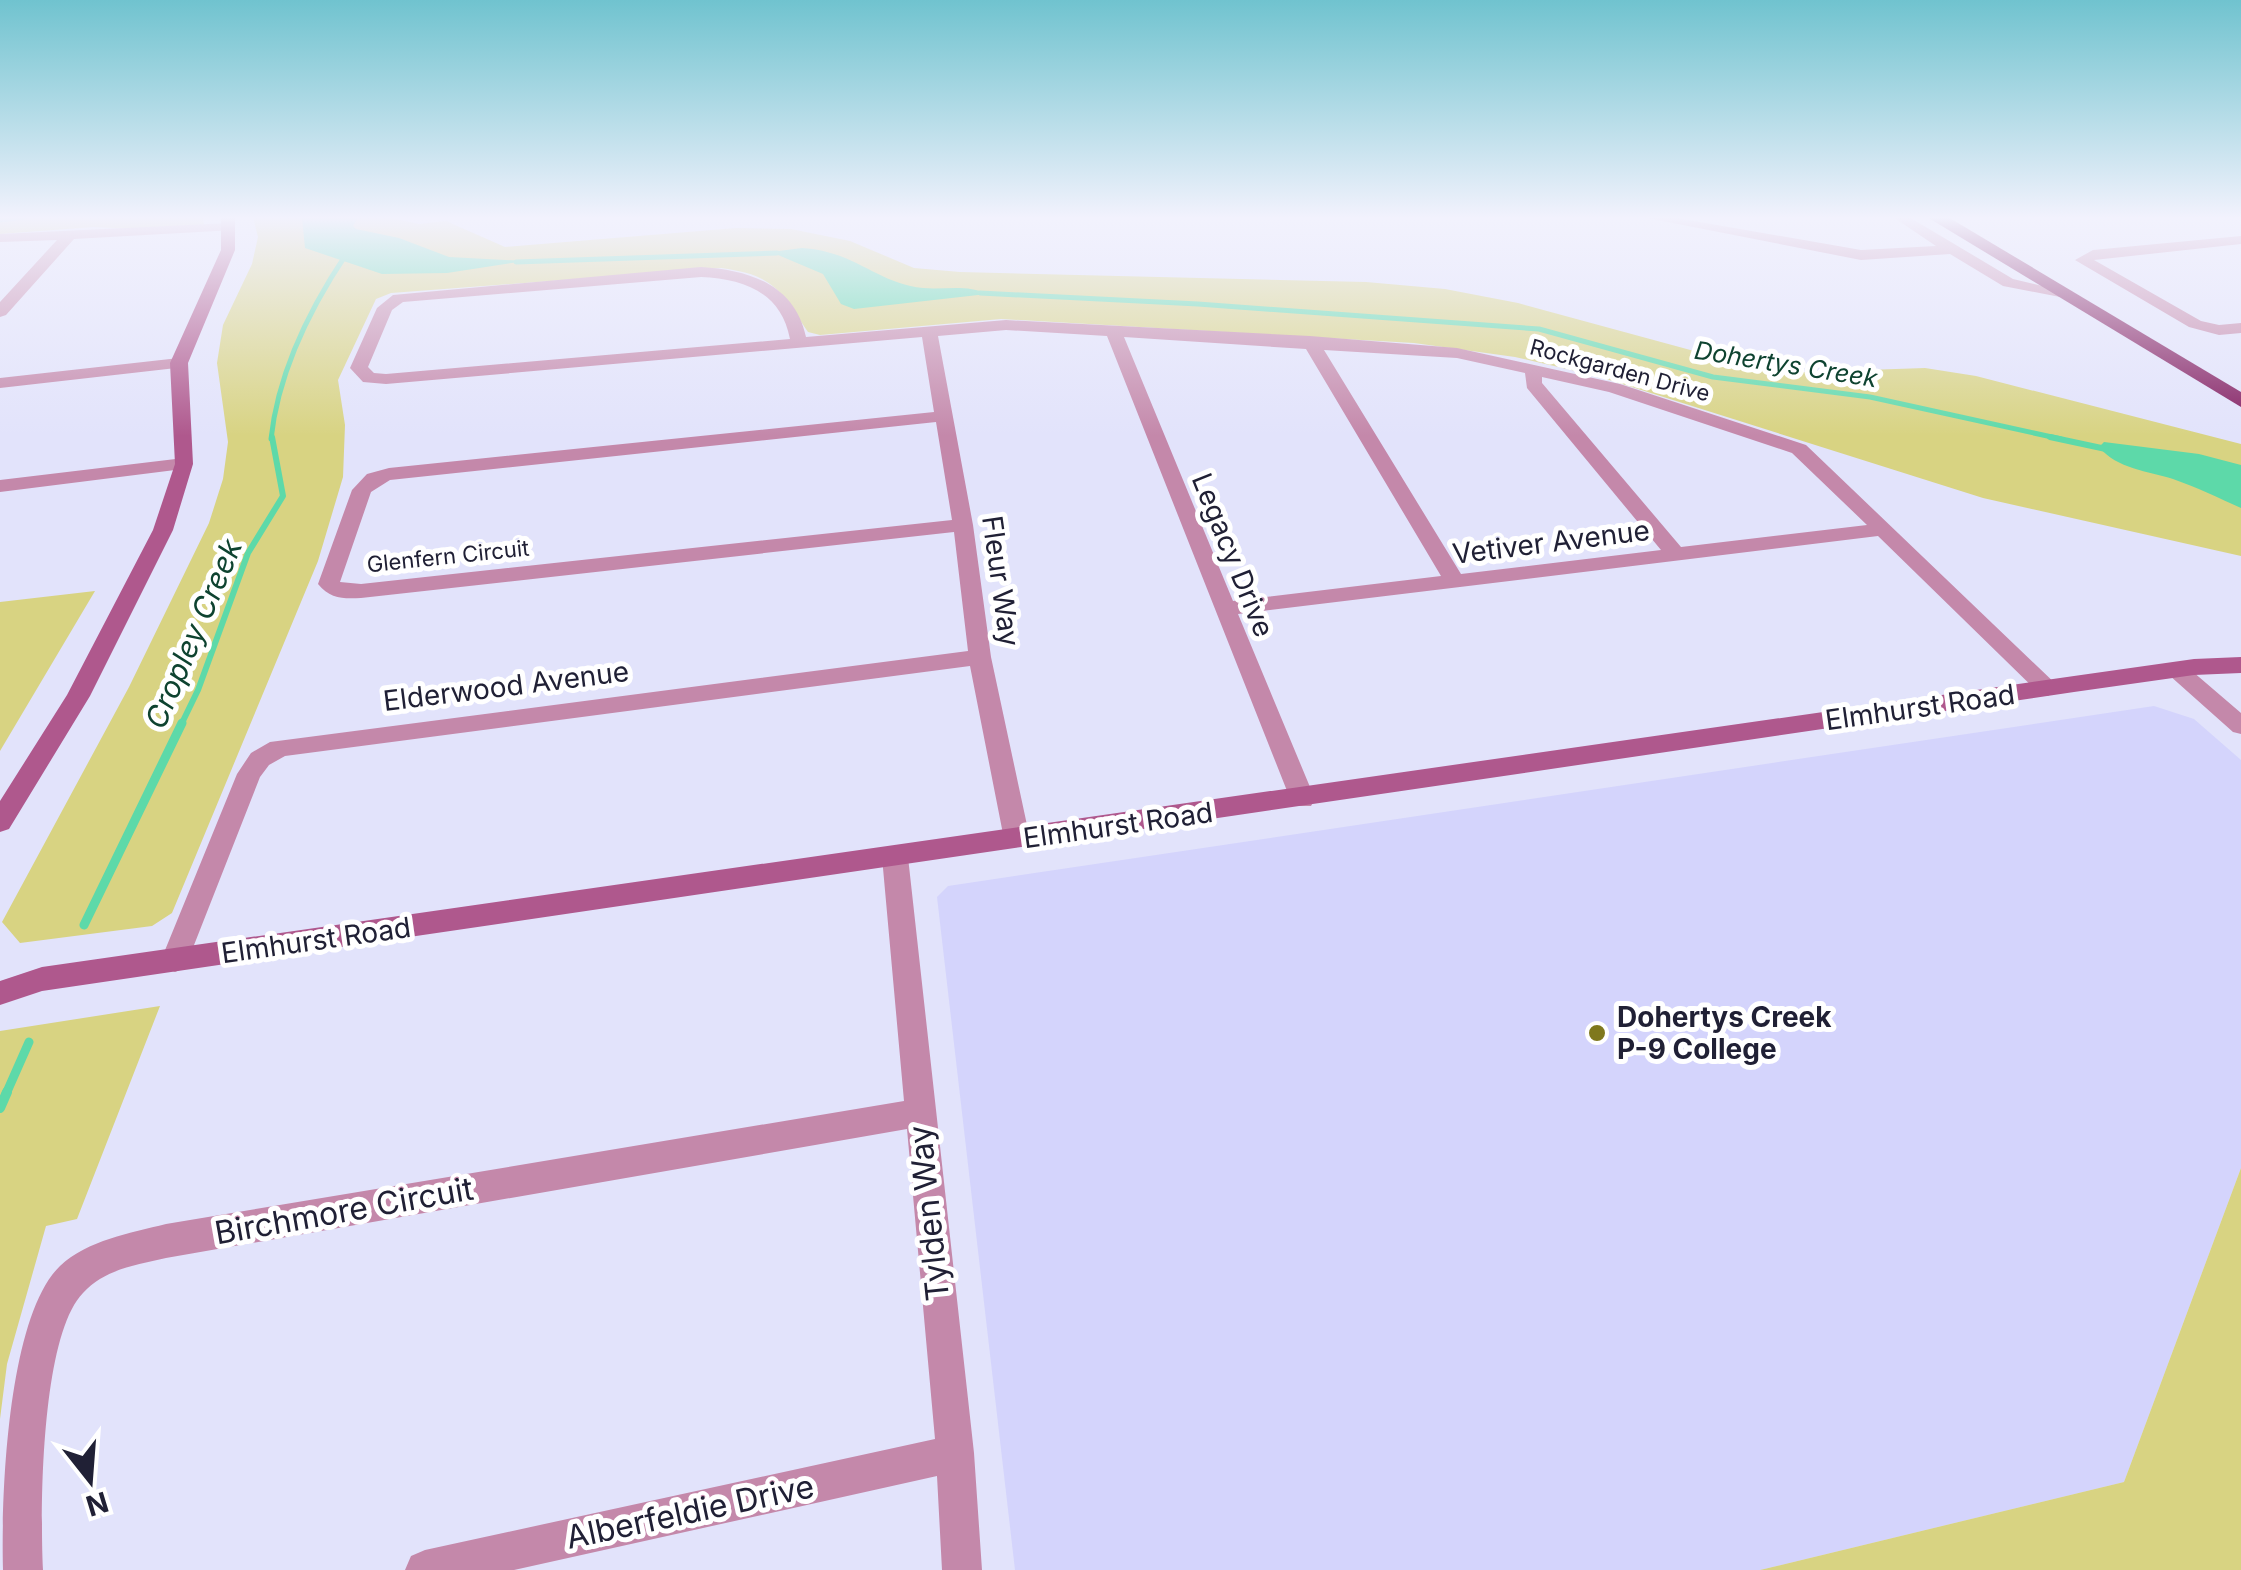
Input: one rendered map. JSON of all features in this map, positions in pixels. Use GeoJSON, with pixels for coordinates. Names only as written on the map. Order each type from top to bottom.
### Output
{"type":"FeatureCollection","features":[{"type":"Feature","properties":{"kind":"highway"},"geometry":{"type":"LineString","coordinates":[[2057,290],[2241,400]]}},
{"type":"Feature","properties":{"kind":"highway"},"geometry":{"type":"LineString","coordinates":[[2094,290],[2192,348]]}},
{"type":"Feature","properties":{"kind":"street"},"geometry":{"type":"LineString","coordinates":[[0,312],[20,290]]}},
{"type":"Feature","properties":{"kind":"street"},"geometry":{"type":"LineString","coordinates":[[0,822],[125,610],[163,530],[184,464],[178,363],[210,290]]}},
{"type":"Feature","properties":{"kind":"street","name":"Rockgarden Drive"},"geometry":{"type":"LineString","coordinates":[[488,290],[398,298],[385,308],[359,368],[364,376],[386,379],[1018,325],[1457,353],[1614,388],[1788,443],[1811,458],[2048,688]]}},
{"type":"Feature","properties":{"kind":"street","name":"Rockgarden Drive"},"geometry":{"type":"LineString","coordinates":[[770,290],[795,323],[799,342]]}},
{"type":"Feature","properties":{"kind":"street"},"geometry":{"type":"LineString","coordinates":[[2051,290],[2060,292]]}},
{"type":"Feature","properties":{"kind":"street"},"geometry":{"type":"LineString","coordinates":[[2136,290],[2195,324],[2218,330],[2241,328]]}},
{"type":"Feature","properties":{"kind":"street","name":"Fleur Way"},"geometry":{"type":"LineString","coordinates":[[930,331],[963,525],[980,657],[1018,839]]}},
{"type":"Feature","properties":{"kind":"street","name":"Legacy Drive"},"geometry":{"type":"LineString","coordinates":[[1114,332],[1302,799]]}},
{"type":"Feature","properties":{"kind":"street"},"geometry":{"type":"LineString","coordinates":[[1310,342],[1455,581]]}},
{"type":"Feature","properties":{"kind":"street"},"geometry":{"type":"LineString","coordinates":[[0,383],[178,363]]}},
{"type":"Feature","properties":{"kind":"street"},"geometry":{"type":"LineString","coordinates":[[1534,369],[1533,384],[1676,554]]}},
{"type":"Feature","properties":{"kind":"street","name":"Glenfern Circuit"},"geometry":{"type":"LineString","coordinates":[[944,416],[374,478],[362,490],[329,584],[342,592],[361,591],[963,525]]}},
{"type":"Feature","properties":{"kind":"street"},"geometry":{"type":"LineString","coordinates":[[0,486],[184,464]]}},
{"type":"Feature","properties":{"kind":"street","name":"Vetiver Avenue"},"geometry":{"type":"LineString","coordinates":[[1224,609],[1885,529]]}},
{"type":"Feature","properties":{"kind":"street","name":"Elmhurst Road"},"geometry":{"type":"LineString","coordinates":[[2185,669],[2241,649]]}},
{"type":"Feature","properties":{"kind":"street","name":"Elderwood Avenue"},"geometry":{"type":"LineString","coordinates":[[176,960],[249,774],[260,759],[279,748],[980,657]]}},
{"type":"Feature","properties":{"kind":"street","name":"Elmhurst Road"},"geometry":{"type":"LineString","coordinates":[[0,993],[42,980],[176,960],[2048,688],[2241,665]]}},
{"type":"Feature","properties":{"kind":"street"},"geometry":{"type":"LineString","coordinates":[[2185,669],[2241,726]]}},
{"type":"Feature","properties":{"kind":"street","name":"Tylden Way"},"geometry":{"type":"LineString","coordinates":[[895,856],[955,1454],[962,1570]]}},
{"type":"Feature","properties":{"kind":"street","name":"Elmhurst Road"},"geometry":{"type":"LineString","coordinates":[[0,972],[42,980]]}},
{"type":"Feature","properties":{"kind":"street","name":"Birchmore Circuit"},"geometry":{"type":"LineString","coordinates":[[22,1570],[20,1542],[35,1382],[50,1319],[62,1290],[84,1268],[114,1254],[166,1241],[918,1113]]}},
{"type":"Feature","properties":{"kind":"street","name":"Alberfeldie Drive"},"geometry":{"type":"LineString","coordinates":[[425,1570],[955,1454]]}},
{"type":"Feature","properties":{"kind":"shaded area"},"geometry":{"type":"Polygon","coordinates":[[[240,290],[427,290],[391,293],[376,299],[338,380],[345,425],[343,477],[318,561],[172,913],[152,926],[20,943],[2,922],[129,687],[209,523],[223,479],[228,442],[217,363],[223,325],[240,290]]]}},
{"type":"Feature","properties":{"kind":"shaded area"},"geometry":{"type":"Polygon","coordinates":[[[777,290],[1452,290],[1518,303],[1775,373],[1925,368],[1976,376],[2241,444],[2241,556],[1983,498],[1597,376],[1515,357],[1414,343],[1001,319],[820,335],[808,332],[777,290]]]}},
{"type":"Feature","properties":{"kind":"shaded area"},"geometry":{"type":"Polygon","coordinates":[[[833,290],[976,290],[987,294],[854,309],[841,304],[833,290]]]}},
{"type":"Feature","properties":{"kind":"shaded area"},"geometry":{"type":"Polygon","coordinates":[[[2104,442],[2199,454],[2241,465],[2241,508],[2182,482],[2124,465],[2099,447],[2104,442]]]}},
{"type":"Feature","properties":{"kind":"shaded area"},"geometry":{"type":"Polygon","coordinates":[[[95,591],[0,751],[0,602],[95,591]]]}},
{"type":"Feature","properties":{"kind":"shaded area","name":"Dohertys Creek P-9 College"},"geometry":{"type":"Polygon","coordinates":[[[2154,706],[2194,719],[2241,760],[2241,1168],[2124,1482],[1760,1570],[1015,1570],[937,897],[948,886],[2154,706]]]}},
{"type":"Feature","properties":{"kind":"shaded area"},"geometry":{"type":"Polygon","coordinates":[[[160,1006],[77,1219],[46,1226],[7,1364],[0,1419],[0,1031],[160,1006]]]}},
{"type":"Feature","properties":{"kind":"shaded area"},"geometry":{"type":"Polygon","coordinates":[[[2241,1168],[2241,1570],[1760,1570],[2124,1482],[2241,1168]]]}},
{"type":"Feature","properties":{"kind":"waterway","name":"Cropley Creek"},"geometry":{"type":"LineString","coordinates":[[271,439],[288,366],[324,290]]}},
{"type":"Feature","properties":{"kind":"waterway","name":"Dohertys Creek"},"geometry":{"type":"LineString","coordinates":[[980,293],[1198,304],[1539,329],[1713,377],[1870,397],[2061,439]]}},
{"type":"Feature","properties":{"kind":"waterway","name":"Cropley Creek"},"geometry":{"type":"LineString","coordinates":[[181,725],[198,690],[248,553],[283,496],[272,437]]}},
{"type":"Feature","properties":{"kind":"waterway","name":"Dohertys Creek"},"geometry":{"type":"LineString","coordinates":[[2050,437],[2106,449]]}},
{"type":"Feature","properties":{"kind":"waterway","name":"Cropley Creek"},"geometry":{"type":"LineString","coordinates":[[84,925],[182,723]]}},
{"type":"Feature","properties":{"kind":"waterway","name":"Cropley Creek"},"geometry":{"type":"LineString","coordinates":[[6,1094],[29,1042]]}},
{"type":"Feature","properties":{"kind":"waterway","name":"Cropley Creek"},"geometry":{"type":"LineString","coordinates":[[0,1108],[7,1092]]}},
{"type":"Feature","properties":{"kind":"place","name":"Dohertys Creek P-9 College"},"geometry":{"type":"Point","coordinates":[1597,1033]}}]}
